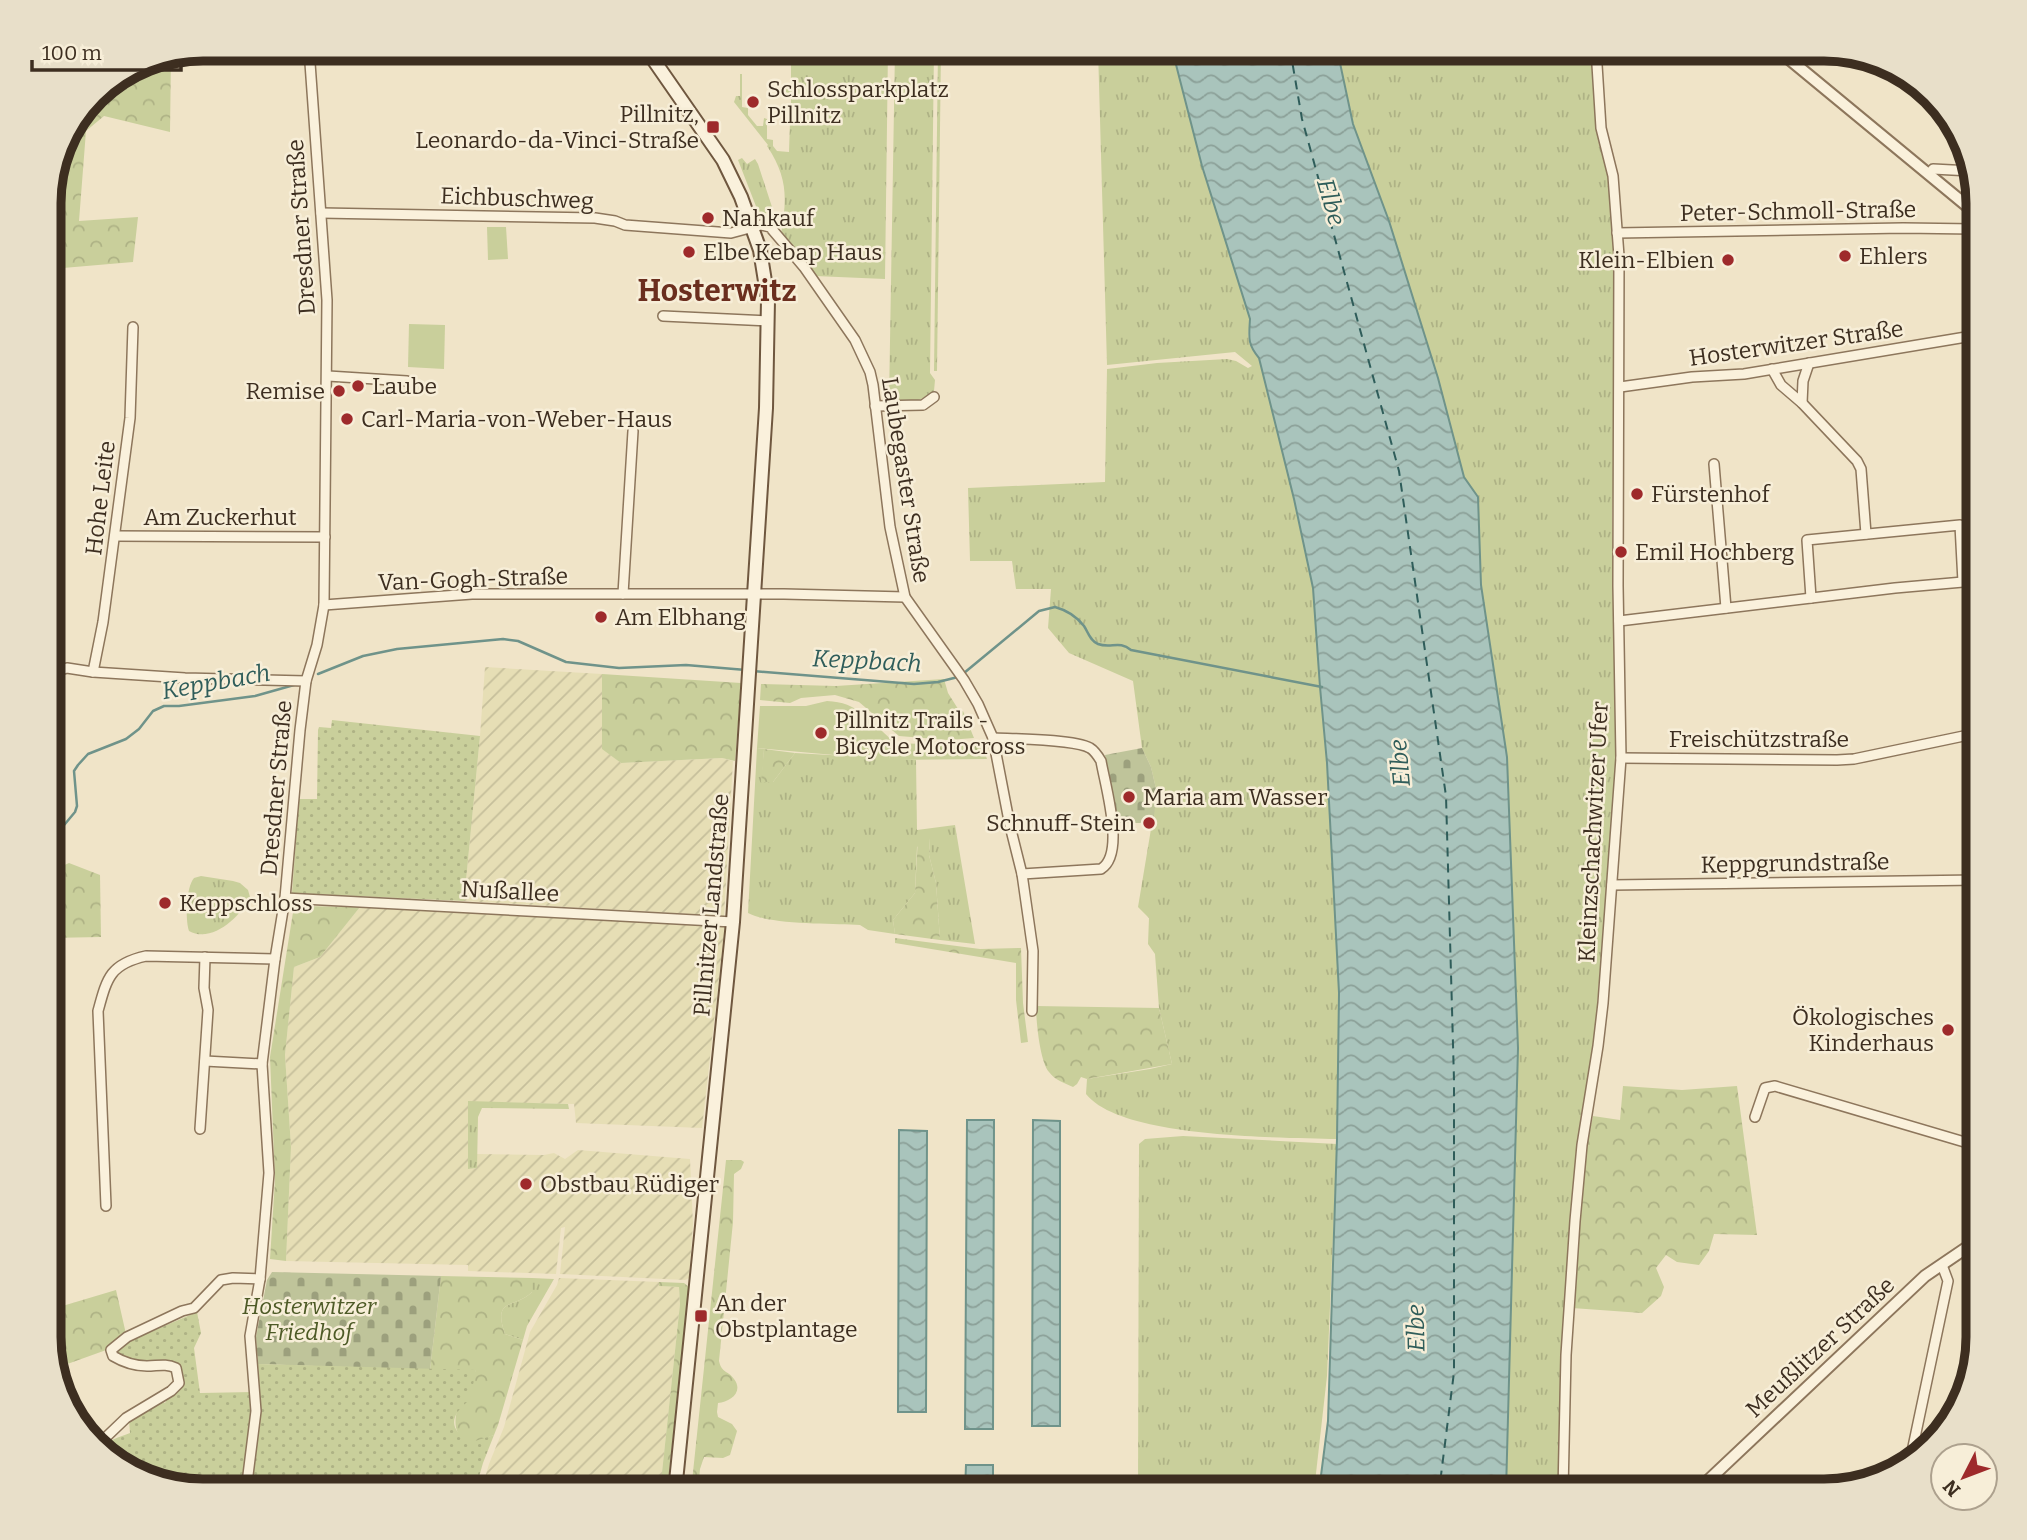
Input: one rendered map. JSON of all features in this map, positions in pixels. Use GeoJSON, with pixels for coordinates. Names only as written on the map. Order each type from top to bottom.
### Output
{"type":"FeatureCollection","features":[{"type":"Feature","properties":{"kind":"main road","name":"Pillnitzer Landstraße"},"geometry":{"type":"LineString","coordinates":[[655,62],[723,160],[741,197],[763,267],[768,300],[766,408],[733,922],[676,1479]]}},
{"type":"Feature","properties":{"kind":"street","name":"Kleinzschachwitzer Ufer"},"geometry":{"type":"LineString","coordinates":[[1563,1479],[1566,1355],[1575,1228],[1582,1145],[1600,1035],[1621,758],[1617,233],[1613,176],[1601,128],[1598,61]]}},
{"type":"Feature","properties":{"kind":"street"},"geometry":{"type":"LineString","coordinates":[[1792,61],[1919,166],[1931,172],[1966,204]]}},
{"type":"Feature","properties":{"kind":"street","name":"Dresdner Straße"},"geometry":{"type":"LineString","coordinates":[[248,1479],[256,1411],[250,1336],[260,1279],[269,1172],[262,1064],[285,898],[306,681],[317,645],[324,605],[327,300],[310,62]]}},
{"type":"Feature","properties":{"kind":"street"},"geometry":{"type":"LineString","coordinates":[[1931,172],[1962,171]]}},
{"type":"Feature","properties":{"kind":"street","name":"Eichbuschweg"},"geometry":{"type":"LineString","coordinates":[[321,213],[595,218],[625,225],[731,233],[752,226]]}},
{"type":"Feature","properties":{"kind":"street","name":"Laubegaster Straße"},"geometry":{"type":"LineString","coordinates":[[752,226],[770,227],[804,267],[848,330],[870,372],[890,527],[905,597],[964,680],[993,738],[1022,874],[1033,951],[1032,1011]]}},
{"type":"Feature","properties":{"kind":"street","name":"Peter-Schmoll-Straße"},"geometry":{"type":"LineString","coordinates":[[1617,233],[1966,229]]}},
{"type":"Feature","properties":{"kind":"street"},"geometry":{"type":"LineString","coordinates":[[663,316],[768,321]]}},
{"type":"Feature","properties":{"kind":"street","name":"Hohe Leite"},"geometry":{"type":"LineString","coordinates":[[93,672],[103,622],[130,418],[133,327]]}},
{"type":"Feature","properties":{"kind":"street","name":"Hosterwitzer Straße"},"geometry":{"type":"LineString","coordinates":[[1620,387],[1692,377],[1744,374],[1966,337]]}},
{"type":"Feature","properties":{"kind":"street"},"geometry":{"type":"LineString","coordinates":[[1802,403],[1803,382],[1809,363]]}},
{"type":"Feature","properties":{"kind":"street"},"geometry":{"type":"LineString","coordinates":[[1772,369],[1781,386],[1802,403],[1857,461],[1861,469],[1866,534]]}},
{"type":"Feature","properties":{"kind":"street"},"geometry":{"type":"LineString","coordinates":[[328,376],[407,381]]}},
{"type":"Feature","properties":{"kind":"street"},"geometry":{"type":"LineString","coordinates":[[875,406],[923,405],[934,397]]}},
{"type":"Feature","properties":{"kind":"street"},"geometry":{"type":"LineString","coordinates":[[623,594],[633,431]]}},
{"type":"Feature","properties":{"kind":"street"},"geometry":{"type":"LineString","coordinates":[[1714,464],[1726,608]]}},
{"type":"Feature","properties":{"kind":"street"},"geometry":{"type":"LineString","coordinates":[[1811,598],[1807,540],[1960,525],[1963,582]]}},
{"type":"Feature","properties":{"kind":"street","name":"Am Zuckerhut"},"geometry":{"type":"LineString","coordinates":[[115,536],[325,537]]}},
{"type":"Feature","properties":{"kind":"street"},"geometry":{"type":"LineString","coordinates":[[1619,621],[1966,581]]}},
{"type":"Feature","properties":{"kind":"street","name":"Van-Gogh-Straße"},"geometry":{"type":"LineString","coordinates":[[324,605],[472,594],[905,597]]}},
{"type":"Feature","properties":{"kind":"street"},"geometry":{"type":"LineString","coordinates":[[62,670],[185,678],[306,681]]}},
{"type":"Feature","properties":{"kind":"street","name":"Freischützstraße"},"geometry":{"type":"LineString","coordinates":[[1621,758],[1854,759],[1966,736]]}},
{"type":"Feature","properties":{"kind":"street"},"geometry":{"type":"LineString","coordinates":[[993,738],[1048,740],[1088,746],[1098,754],[1101,761],[1114,838],[1108,863],[1101,869],[1022,874]]}},
{"type":"Feature","properties":{"kind":"street","name":"Keppgrundstraße"},"geometry":{"type":"LineString","coordinates":[[1612,885],[1966,879]]}},
{"type":"Feature","properties":{"kind":"street","name":"Nußallee"},"geometry":{"type":"LineString","coordinates":[[285,898],[733,922]]}},
{"type":"Feature","properties":{"kind":"street"},"geometry":{"type":"LineString","coordinates":[[106,1206],[98,1011],[110,974],[129,960],[146,956],[275,959]]}},
{"type":"Feature","properties":{"kind":"street"},"geometry":{"type":"LineString","coordinates":[[200,1129],[208,1010],[204,988],[205,957]]}},
{"type":"Feature","properties":{"kind":"street"},"geometry":{"type":"LineString","coordinates":[[205,1061],[262,1064]]}},
{"type":"Feature","properties":{"kind":"street"},"geometry":{"type":"LineString","coordinates":[[1755,1117],[1765,1088],[1774,1086],[1966,1142]]}},
{"type":"Feature","properties":{"kind":"street","name":"Meußlitzer Straße"},"geometry":{"type":"LineString","coordinates":[[1714,1479],[1925,1276],[1966,1248]]}},
{"type":"Feature","properties":{"kind":"street"},"geometry":{"type":"LineString","coordinates":[[1913,1446],[1948,1282],[1942,1265]]}},
{"type":"Feature","properties":{"kind":"street"},"geometry":{"type":"LineString","coordinates":[[105,1439],[126,1418],[171,1391],[179,1383],[176,1368],[168,1364],[147,1366],[128,1363],[113,1356],[111,1350],[114,1346],[127,1337],[194,1308],[220,1280],[260,1279]]}},
{"type":"Feature","properties":{"kind":"shaded area"},"geometry":{"type":"Polygon","coordinates":[[[485,667],[602,674],[602,748],[621,763],[722,758],[733,761],[724,916],[464,901],[485,667]]]}},
{"type":"Feature","properties":{"kind":"shaded area"},"geometry":{"type":"Polygon","coordinates":[[[360,907],[725,925],[702,1128],[576,1123],[574,1104],[468,1102],[469,1169],[477,1168],[477,1154],[554,1153],[565,1159],[578,1150],[690,1159],[693,1224],[689,1278],[685,1280],[560,1274],[565,1227],[561,1228],[556,1274],[468,1271],[468,1265],[286,1261],[291,1147],[285,1055],[294,967],[320,957],[360,907]]]}},
{"type":"Feature","properties":{"kind":"shaded area"},"geometry":{"type":"Polygon","coordinates":[[[559,1278],[659,1282],[660,1286],[679,1287],[680,1304],[661,1479],[485,1479],[504,1427],[530,1332],[559,1278]]]}},
{"type":"Feature","properties":{"kind":"green space"},"geometry":{"type":"Polygon","coordinates":[[[1098,61],[1175,61],[1202,166],[1250,319],[1250,344],[1259,358],[1313,588],[1327,763],[1339,993],[1337,1139],[1242,1136],[1166,1127],[1132,1120],[1105,1109],[1086,1094],[1087,1079],[1172,1064],[1159,1008],[1155,954],[1148,944],[1149,918],[1138,907],[1157,793],[1151,767],[1142,748],[1133,681],[1069,653],[1048,628],[1051,589],[1016,589],[1012,561],[970,561],[968,488],[1105,482],[1107,369],[1227,359],[1248,368],[1252,366],[1235,352],[1107,365],[1098,61]]]}},
{"type":"Feature","properties":{"kind":"green space"},"geometry":{"type":"Polygon","coordinates":[[[1340,61],[1595,61],[1610,177],[1615,246],[1617,389],[1613,392],[1616,405],[1612,517],[1617,759],[1594,1044],[1577,1143],[1570,1223],[1562,1358],[1560,1479],[1506,1479],[1518,1048],[1481,585],[1478,497],[1464,477],[1438,378],[1389,221],[1353,124],[1340,61]]]}},
{"type":"Feature","properties":{"kind":"green space"},"geometry":{"type":"Polygon","coordinates":[[[791,62],[888,62],[885,279],[815,276],[781,234],[785,199],[779,168],[768,145],[734,102],[736,96],[740,96],[742,74],[742,107],[748,108],[748,115],[757,126],[763,126],[764,118],[767,119],[767,139],[773,140],[777,151],[789,152],[790,121],[783,121],[783,118],[791,117],[791,93],[784,92],[784,89],[791,89],[791,62]]]}},
{"type":"Feature","properties":{"kind":"green space"},"geometry":{"type":"Polygon","coordinates":[[[895,62],[934,62],[930,373],[935,380],[934,391],[919,400],[889,400],[895,62]]]}},
{"type":"Feature","properties":{"kind":"green space"},"geometry":{"type":"Polygon","coordinates":[[[938,62],[941,62],[937,371],[934,371],[938,62]]]}},
{"type":"Feature","properties":{"kind":"green space"},"geometry":{"type":"Polygon","coordinates":[[[171,65],[170,132],[104,116],[86,131],[79,221],[138,217],[133,262],[63,268],[62,290],[62,184],[66,166],[80,132],[110,96],[132,80],[171,65]]]}},
{"type":"Feature","properties":{"kind":"green space"},"geometry":{"type":"Polygon","coordinates":[[[742,158],[747,164],[755,159],[758,164],[772,207],[764,215],[759,214],[738,160],[742,158]]]}},
{"type":"Feature","properties":{"kind":"green space"},"geometry":{"type":"Polygon","coordinates":[[[487,227],[506,227],[508,259],[488,260],[487,227]]]}},
{"type":"Feature","properties":{"kind":"green space"},"geometry":{"type":"Polygon","coordinates":[[[409,324],[445,325],[444,369],[408,367],[409,324]]]}},
{"type":"Feature","properties":{"kind":"green space"},"geometry":{"type":"Polygon","coordinates":[[[602,674],[741,683],[735,761],[722,758],[621,763],[602,749],[602,674]]]}},
{"type":"Feature","properties":{"kind":"green space"},"geometry":{"type":"Polygon","coordinates":[[[944,679],[948,693],[960,712],[963,711],[974,738],[948,740],[899,736],[859,702],[835,695],[801,698],[790,703],[760,700],[761,684],[836,686],[944,679]]]}},
{"type":"Feature","properties":{"kind":"green space","name":"Pillnitz Trails - Bicycle Motocross"},"geometry":{"type":"Polygon","coordinates":[[[827,701],[855,709],[892,740],[889,760],[757,748],[760,706],[806,706],[827,701]]]}},
{"type":"Feature","properties":{"kind":"green space"},"geometry":{"type":"Polygon","coordinates":[[[332,720],[480,736],[464,901],[292,893],[299,799],[317,799],[318,730],[319,727],[331,728],[332,720]]]}},
{"type":"Feature","properties":{"kind":"green space"},"geometry":{"type":"Polygon","coordinates":[[[892,740],[897,743],[947,745],[981,742],[987,759],[889,760],[892,740]]]}},
{"type":"Feature","properties":{"kind":"green space"},"geometry":{"type":"Polygon","coordinates":[[[757,748],[764,749],[762,782],[773,782],[795,753],[916,760],[917,830],[955,825],[975,944],[940,940],[936,883],[929,855],[930,838],[917,847],[915,893],[893,920],[895,934],[868,930],[860,925],[786,922],[748,913],[757,748]]]}},
{"type":"Feature","properties":{"kind":"green space"},"geometry":{"type":"Polygon","coordinates":[[[1142,748],[1151,767],[1157,793],[1153,823],[1116,823],[1105,755],[1142,748]]]}},
{"type":"Feature","properties":{"kind":"green space"},"geometry":{"type":"Polygon","coordinates":[[[764,749],[795,753],[773,782],[761,782],[764,749]]]}},
{"type":"Feature","properties":{"kind":"green space"},"geometry":{"type":"Polygon","coordinates":[[[926,835],[930,838],[929,855],[936,883],[940,940],[895,934],[893,920],[915,893],[918,836],[926,835]]]}},
{"type":"Feature","properties":{"kind":"green space"},"geometry":{"type":"Polygon","coordinates":[[[69,863],[100,875],[101,937],[62,938],[62,866],[69,863]]]}},
{"type":"Feature","properties":{"kind":"green space"},"geometry":{"type":"Polygon","coordinates":[[[201,876],[240,883],[248,890],[250,897],[233,920],[207,934],[189,931],[187,919],[191,882],[201,876]]]}},
{"type":"Feature","properties":{"kind":"green space"},"geometry":{"type":"Polygon","coordinates":[[[294,906],[360,907],[320,957],[294,967],[285,1055],[291,1147],[286,1261],[270,1259],[275,1180],[270,1057],[294,906]]]}},
{"type":"Feature","properties":{"kind":"green space"},"geometry":{"type":"Polygon","coordinates":[[[895,938],[980,949],[1021,948],[1028,1042],[1021,1043],[1016,1000],[1016,963],[895,943],[895,938]]]}},
{"type":"Feature","properties":{"kind":"green space"},"geometry":{"type":"Polygon","coordinates":[[[1036,1006],[1159,1008],[1172,1064],[1087,1079],[1081,1077],[1073,1087],[1054,1077],[1046,1067],[1039,1041],[1036,1006]]]}},
{"type":"Feature","properties":{"kind":"green space"},"geometry":{"type":"Polygon","coordinates":[[[1623,1086],[1682,1090],[1737,1086],[1757,1235],[1714,1234],[1709,1251],[1699,1265],[1677,1262],[1666,1255],[1656,1268],[1664,1287],[1661,1296],[1642,1313],[1572,1308],[1586,1150],[1593,1116],[1620,1120],[1623,1086]]]}},
{"type":"Feature","properties":{"kind":"green space"},"geometry":{"type":"Polygon","coordinates":[[[468,1101],[568,1104],[569,1109],[482,1108],[478,1117],[477,1168],[468,1169],[468,1101]]]}},
{"type":"Feature","properties":{"kind":"green space"},"geometry":{"type":"Polygon","coordinates":[[[1183,1136],[1337,1144],[1327,1376],[1315,1479],[1138,1479],[1139,1144],[1145,1139],[1183,1136]]]}},
{"type":"Feature","properties":{"kind":"green space"},"geometry":{"type":"Polygon","coordinates":[[[726,1160],[741,1160],[744,1162],[741,1169],[734,1174],[733,1222],[719,1361],[722,1368],[734,1379],[737,1388],[734,1396],[718,1403],[717,1412],[718,1417],[732,1424],[737,1431],[730,1455],[723,1458],[704,1457],[699,1479],[692,1479],[726,1160]]]}},
{"type":"Feature","properties":{"kind":"green space","name":"Hosterwitzer Friedhof"},"geometry":{"type":"Polygon","coordinates":[[[272,1272],[441,1276],[430,1370],[258,1364],[256,1337],[267,1280],[272,1272]]]}},
{"type":"Feature","properties":{"kind":"green space"},"geometry":{"type":"Polygon","coordinates":[[[441,1276],[532,1278],[532,1292],[507,1306],[501,1314],[505,1334],[523,1340],[498,1425],[494,1435],[473,1443],[462,1438],[455,1423],[459,1404],[476,1370],[430,1370],[441,1276]]]}},
{"type":"Feature","properties":{"kind":"green space"},"geometry":{"type":"Polygon","coordinates":[[[532,1278],[554,1279],[527,1326],[523,1340],[505,1334],[501,1314],[507,1306],[532,1292],[532,1278]]]}},
{"type":"Feature","properties":{"kind":"green space"},"geometry":{"type":"Polygon","coordinates":[[[659,1282],[684,1283],[689,1287],[668,1479],[661,1479],[680,1304],[679,1287],[659,1286],[659,1282]]]}},
{"type":"Feature","properties":{"kind":"green space"},"geometry":{"type":"Polygon","coordinates":[[[116,1290],[126,1334],[109,1349],[64,1365],[62,1306],[116,1290]]]}},
{"type":"Feature","properties":{"kind":"green space"},"geometry":{"type":"Polygon","coordinates":[[[197,1312],[201,1333],[194,1348],[200,1393],[253,1392],[244,1479],[175,1476],[132,1460],[108,1442],[130,1433],[129,1420],[160,1400],[165,1403],[165,1397],[173,1392],[177,1366],[139,1361],[116,1353],[117,1349],[127,1342],[197,1312]]]}},
{"type":"Feature","properties":{"kind":"green space"},"geometry":{"type":"Polygon","coordinates":[[[258,1364],[476,1370],[470,1400],[458,1411],[455,1428],[472,1442],[494,1435],[478,1479],[252,1479],[260,1424],[258,1364]]]}},
{"type":"Feature","properties":{"kind":"water","name":"Elbe"},"geometry":{"type":"Polygon","coordinates":[[[1175,61],[1340,61],[1353,124],[1389,221],[1438,378],[1464,477],[1478,497],[1481,585],[1507,757],[1518,1048],[1506,1479],[1321,1479],[1328,1421],[1339,993],[1327,763],[1313,588],[1259,358],[1249,336],[1250,319],[1202,166],[1175,61]]]}},
{"type":"Feature","properties":{"kind":"water"},"geometry":{"type":"Polygon","coordinates":[[[967,1120],[994,1120],[993,1429],[965,1429],[967,1120]]]}},
{"type":"Feature","properties":{"kind":"water"},"geometry":{"type":"Polygon","coordinates":[[[1033,1120],[1060,1121],[1060,1426],[1032,1426],[1033,1120]]]}},
{"type":"Feature","properties":{"kind":"water"},"geometry":{"type":"Polygon","coordinates":[[[899,1130],[927,1131],[926,1412],[898,1412],[899,1130]]]}},
{"type":"Feature","properties":{"kind":"water"},"geometry":{"type":"Polygon","coordinates":[[[966,1465],[993,1465],[993,1479],[965,1479],[966,1465]]]}},
{"type":"Feature","properties":{"kind":"waterway","name":"Keppbach"},"geometry":{"type":"LineString","coordinates":[[964,673],[1039,611],[1055,607],[1078,620],[1091,639],[1098,644],[1119,645],[1131,650],[1322,687]]}},
{"type":"Feature","properties":{"kind":"waterway","name":"Keppbach"},"geometry":{"type":"LineString","coordinates":[[318,674],[363,656],[397,649],[503,639],[518,641],[566,662],[619,668],[686,665],[746,670]]}},
{"type":"Feature","properties":{"kind":"waterway","name":"Keppbach"},"geometry":{"type":"LineString","coordinates":[[753,671],[914,684],[958,677]]}},
{"type":"Feature","properties":{"kind":"waterway","name":"Keppbach"},"geometry":{"type":"LineString","coordinates":[[62,827],[77,806],[74,771],[78,765],[88,754],[126,739],[139,729],[153,711],[164,706],[255,696],[294,685]]}},
{"type":"Feature","properties":{"kind":"ferry route"},"geometry":{"type":"LineString","coordinates":[[1292,61],[1302,119],[1399,471],[1446,796],[1454,1080],[1454,1372],[1441,1479]]}},
{"type":"Feature","properties":{"kind":"place","name":"Schlossparkplatz Pillnitz"},"geometry":{"type":"Point","coordinates":[753,102]}},
{"type":"Feature","properties":{"kind":"place","name":"Pillnitz, Leonardo-da-Vinci-Straße"},"geometry":{"type":"Point","coordinates":[713,127]}},
{"type":"Feature","properties":{"kind":"place","name":"Nahkauf"},"geometry":{"type":"Point","coordinates":[708,218]}},
{"type":"Feature","properties":{"kind":"place","name":"Elbe Kebap Haus"},"geometry":{"type":"Point","coordinates":[689,252]}},
{"type":"Feature","properties":{"kind":"place","name":"Ehlers"},"geometry":{"type":"Point","coordinates":[1845,256]}},
{"type":"Feature","properties":{"kind":"place","name":"Klein-Elbien"},"geometry":{"type":"Point","coordinates":[1728,260]}},
{"type":"Feature","properties":{"kind":"place","name":"Laube"},"geometry":{"type":"Point","coordinates":[358,386]}},
{"type":"Feature","properties":{"kind":"place","name":"Remise"},"geometry":{"type":"Point","coordinates":[339,391]}},
{"type":"Feature","properties":{"kind":"place","name":"Carl-Maria-von-Weber-Haus"},"geometry":{"type":"Point","coordinates":[347,419]}},
{"type":"Feature","properties":{"kind":"place","name":"Fürstenhof"},"geometry":{"type":"Point","coordinates":[1637,494]}},
{"type":"Feature","properties":{"kind":"place","name":"Emil Hochberg"},"geometry":{"type":"Point","coordinates":[1621,552]}},
{"type":"Feature","properties":{"kind":"place","name":"Am Elbhang"},"geometry":{"type":"Point","coordinates":[601,617]}},
{"type":"Feature","properties":{"kind":"place","name":"Pillnitz Trails - Bicycle Motocross"},"geometry":{"type":"Point","coordinates":[821,733]}},
{"type":"Feature","properties":{"kind":"place","name":"Maria am Wasser"},"geometry":{"type":"Point","coordinates":[1129,797]}},
{"type":"Feature","properties":{"kind":"place","name":"Schnuff-Stein"},"geometry":{"type":"Point","coordinates":[1149,823]}},
{"type":"Feature","properties":{"kind":"place","name":"Keppschloss"},"geometry":{"type":"Point","coordinates":[165,903]}},
{"type":"Feature","properties":{"kind":"place","name":"Ökologisches Kinderhaus"},"geometry":{"type":"Point","coordinates":[1948,1030]}},
{"type":"Feature","properties":{"kind":"place","name":"Obstbau Rüdiger"},"geometry":{"type":"Point","coordinates":[526,1184]}},
{"type":"Feature","properties":{"kind":"place","name":"An der Obstplantage"},"geometry":{"type":"Point","coordinates":[701,1316]}},
{"type":"Feature","properties":{"kind":"district","name":"Hosterwitz"},"geometry":{"type":"Point","coordinates":[717,291]}}]}
